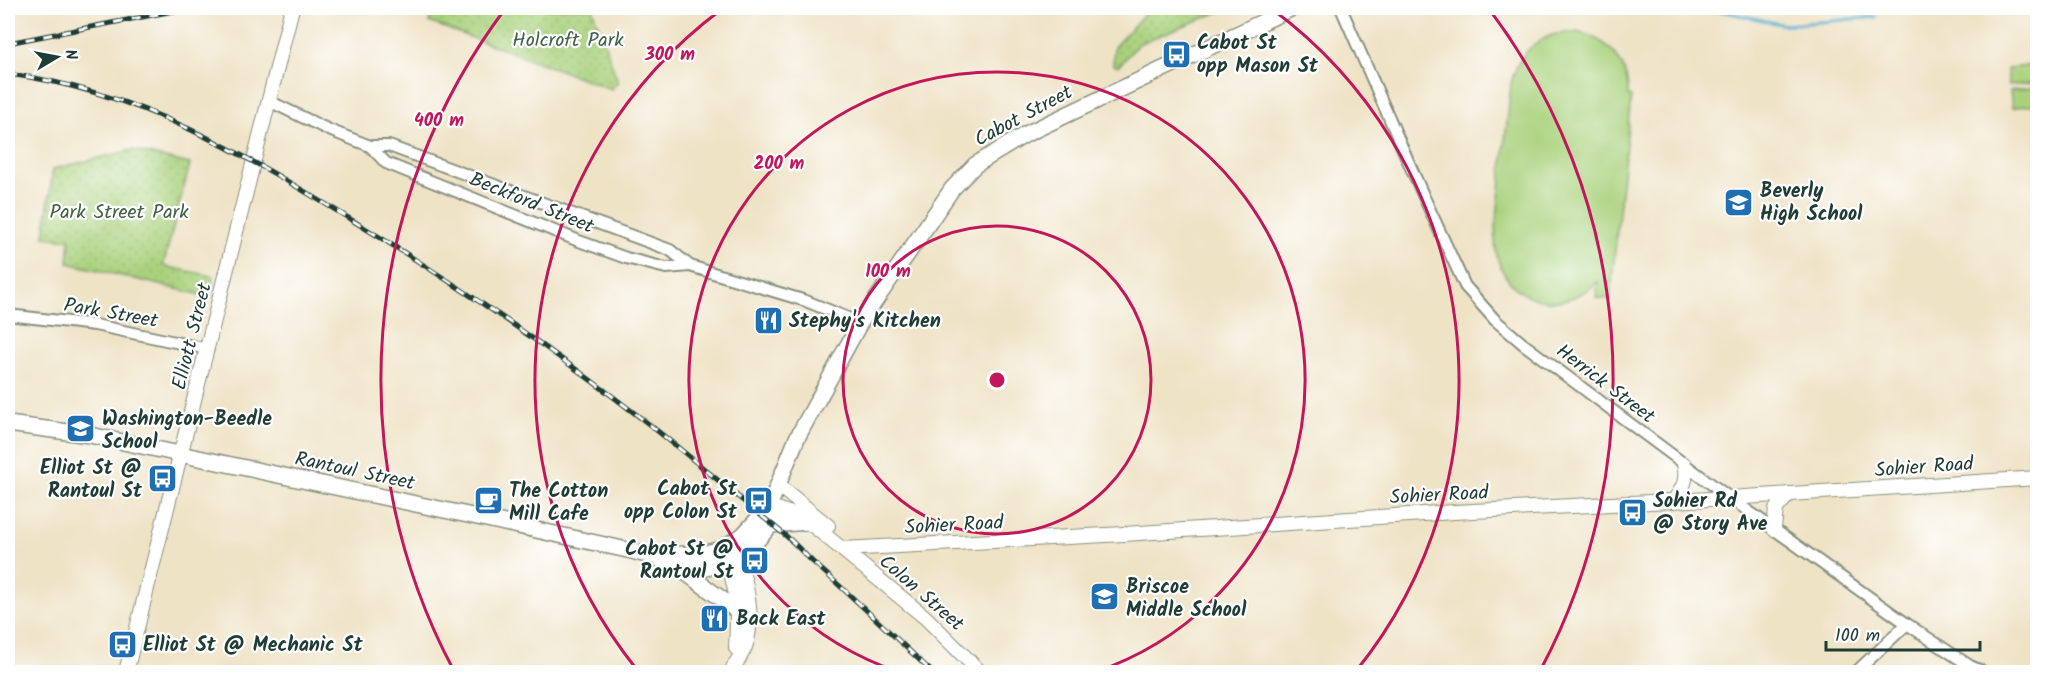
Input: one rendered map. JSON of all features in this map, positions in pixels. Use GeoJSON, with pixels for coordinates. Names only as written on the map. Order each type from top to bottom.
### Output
{"type":"FeatureCollection","features":[{"type":"Feature","properties":{"kind":"highway","name":"Cabot Street"},"geometry":{"type":"LineString","coordinates":[[729,553],[769,507],[797,438],[860,323],[952,189],[982,159],[1026,134],[1292,8]]}},
{"type":"Feature","properties":{"kind":"highway","name":"Rantoul Street"},"geometry":{"type":"LineString","coordinates":[[8,424],[90,435],[482,518],[658,558],[682,570],[738,613]]}},
{"type":"Feature","properties":{"kind":"highway","name":"Cabot Street"},"geometry":{"type":"LineString","coordinates":[[769,507],[771,525]]}},
{"type":"Feature","properties":{"kind":"highway"},"geometry":{"type":"LineString","coordinates":[[682,570],[706,568],[729,553],[753,545],[771,525],[807,522]]}},
{"type":"Feature","properties":{"kind":"highway","name":"Rantoul Street"},"geometry":{"type":"LineString","coordinates":[[658,558],[673,554],[729,553]]}},
{"type":"Feature","properties":{"kind":"main road","name":"Elliott Street"},"geometry":{"type":"LineString","coordinates":[[126,672],[292,8]]}},
{"type":"Feature","properties":{"kind":"main road"},"geometry":{"type":"LineString","coordinates":[[1674,501],[1687,475],[1684,464]]}},
{"type":"Feature","properties":{"kind":"main road","name":"Sohier Road"},"geometry":{"type":"LineString","coordinates":[[839,547],[1025,540],[2037,478]]}},
{"type":"Feature","properties":{"kind":"main road","name":"Colon Street"},"geometry":{"type":"LineString","coordinates":[[778,485],[827,525],[834,534],[839,547]]}},
{"type":"Feature","properties":{"kind":"main road"},"geometry":{"type":"LineString","coordinates":[[1774,529],[1776,509],[1789,494]]}},
{"type":"Feature","properties":{"kind":"main road","name":"Colon Street"},"geometry":{"type":"LineString","coordinates":[[769,507],[782,510],[807,522],[839,547],[926,618],[980,672]]}},
{"type":"Feature","properties":{"kind":"main road"},"geometry":{"type":"LineString","coordinates":[[729,553],[738,613],[733,667]]}},
{"type":"Feature","properties":{"kind":"main road"},"geometry":{"type":"LineString","coordinates":[[729,553],[746,586],[748,618],[745,647],[733,667]]}},
{"type":"Feature","properties":{"kind":"street","name":"Herrick Street"},"geometry":{"type":"LineString","coordinates":[[1341,8],[1465,286],[1495,320],[1522,343],[1774,529],[1907,624],[1960,660],[1984,672]]}},
{"type":"Feature","properties":{"kind":"street","name":"Beckford Street"},"geometry":{"type":"LineString","coordinates":[[269,101],[329,130],[370,146],[389,146],[670,250],[690,266],[806,302],[860,323]]}},
{"type":"Feature","properties":{"kind":"street","name":"Beckford Street"},"geometry":{"type":"LineString","coordinates":[[370,146],[386,163],[579,242],[626,258],[666,268],[690,266]]}},
{"type":"Feature","properties":{"kind":"street","name":"Park Street"},"geometry":{"type":"LineString","coordinates":[[8,315],[95,325],[208,349]]}},
{"type":"Feature","properties":{"kind":"street"},"geometry":{"type":"LineString","coordinates":[[1856,672],[1907,624]]}},
{"type":"Feature","properties":{"kind":"green space","name":"Holcroft Park"},"geometry":{"type":"Polygon","coordinates":[[[434,8],[592,8],[618,82],[611,89],[429,22],[434,8]]]}},
{"type":"Feature","properties":{"kind":"green space"},"geometry":{"type":"Polygon","coordinates":[[[1144,8],[1229,8],[1138,44],[1119,66],[1113,65],[1114,47],[1145,13],[1144,8]]]}},
{"type":"Feature","properties":{"kind":"green space"},"geometry":{"type":"Polygon","coordinates":[[[1576,32],[1598,40],[1614,54],[1625,72],[1628,96],[1631,97],[1610,299],[1596,298],[1598,282],[1581,294],[1563,300],[1546,301],[1530,297],[1516,288],[1504,275],[1497,258],[1495,237],[1511,84],[1519,62],[1533,45],[1552,35],[1576,32]]]}},
{"type":"Feature","properties":{"kind":"green space"},"geometry":{"type":"Polygon","coordinates":[[[2037,64],[2037,82],[2009,86],[2007,69],[2037,64]]]}},
{"type":"Feature","properties":{"kind":"green space"},"geometry":{"type":"Polygon","coordinates":[[[2037,87],[2037,104],[2012,108],[2010,91],[2037,87]]]}},
{"type":"Feature","properties":{"kind":"green space","name":"Park Street Park"},"geometry":{"type":"Polygon","coordinates":[[[132,150],[190,164],[163,266],[213,276],[210,297],[68,263],[70,240],[44,237],[53,169],[132,150]]]}},
{"type":"Feature","properties":{"kind":"waterway"},"geometry":{"type":"LineString","coordinates":[[1467,8],[1488,14],[1536,8]]}},
{"type":"Feature","properties":{"kind":"waterway"},"geometry":{"type":"LineString","coordinates":[[1676,8],[1726,12],[1785,25],[1876,17]]}},
{"type":"Feature","properties":{"kind":"waterway"},"geometry":{"type":"LineString","coordinates":[[1916,11],[1931,8]]}},
{"type":"Feature","properties":{"kind":"railway"},"geometry":{"type":"LineString","coordinates":[[8,43],[189,8]]}},
{"type":"Feature","properties":{"kind":"railway"},"geometry":{"type":"LineString","coordinates":[[8,74],[55,82],[101,94],[189,129],[273,173],[431,270],[506,319],[666,438],[789,538],[932,672]]}},
{"type":"Feature","properties":{"kind":"place","name":"Cabot St opp Mason St"},"geometry":{"type":"Point","coordinates":[1176,54]}},
{"type":"Feature","properties":{"kind":"place","name":"Beverly High School"},"geometry":{"type":"Point","coordinates":[1739,202]}},
{"type":"Feature","properties":{"kind":"place","name":"Stephy's Kitchen"},"geometry":{"type":"Point","coordinates":[768,320]}},
{"type":"Feature","properties":{"kind":"place","name":"Washington-Beedle School"},"geometry":{"type":"Point","coordinates":[81,429]}},
{"type":"Feature","properties":{"kind":"place","name":"Elliot St @ Rantoul St"},"geometry":{"type":"Point","coordinates":[163,479]}},
{"type":"Feature","properties":{"kind":"place","name":"Cabot St opp Colon St"},"geometry":{"type":"Point","coordinates":[758,500]}},
{"type":"Feature","properties":{"kind":"place","name":"The Cotton Mill Cafe"},"geometry":{"type":"Point","coordinates":[488,501]}},
{"type":"Feature","properties":{"kind":"place","name":"Sohier Rd @ Story Ave"},"geometry":{"type":"Point","coordinates":[1632,512]}},
{"type":"Feature","properties":{"kind":"place","name":"Cabot St @ Rantoul St"},"geometry":{"type":"Point","coordinates":[755,560]}},
{"type":"Feature","properties":{"kind":"place","name":"Briscoe Middle School"},"geometry":{"type":"Point","coordinates":[1105,597]}},
{"type":"Feature","properties":{"kind":"place","name":"Back East"},"geometry":{"type":"Point","coordinates":[715,618]}},
{"type":"Feature","properties":{"kind":"place","name":"Elliot St @ Mechanic St"},"geometry":{"type":"Point","coordinates":[122,644]}}]}
